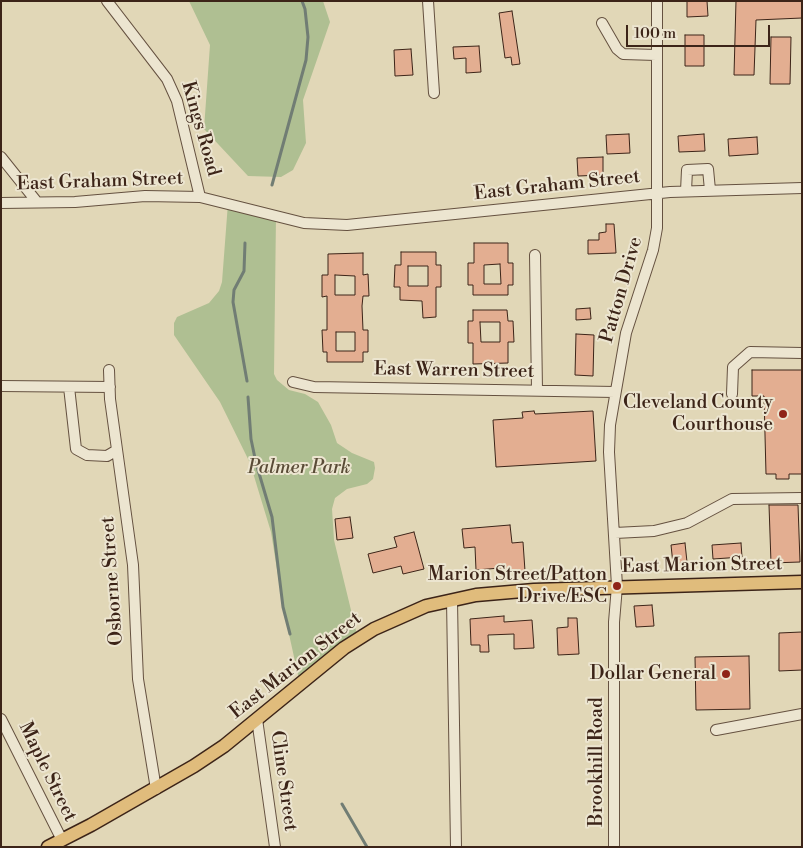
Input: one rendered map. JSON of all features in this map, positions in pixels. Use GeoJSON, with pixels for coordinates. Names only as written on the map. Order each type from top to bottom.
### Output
{"type":"FeatureCollection","features":[{"type":"Feature","properties":{"kind":"main road","name":"East Marion Street"},"geometry":{"type":"LineString","coordinates":[[48,847],[156,789],[224,746],[323,664],[374,629],[426,606],[452,600],[534,590],[617,586],[802,582]]}},
{"type":"Feature","properties":{"kind":"street","name":"Kings Road"},"geometry":{"type":"LineString","coordinates":[[107,1],[167,78],[177,101],[200,197],[316,224]]}},
{"type":"Feature","properties":{"kind":"street"},"geometry":{"type":"LineString","coordinates":[[428,1],[434,93]]}},
{"type":"Feature","properties":{"kind":"street","name":"Patton Drive"},"geometry":{"type":"LineString","coordinates":[[617,586],[609,452],[610,424],[626,333],[653,250],[657,228],[657,1]]}},
{"type":"Feature","properties":{"kind":"street"},"geometry":{"type":"LineString","coordinates":[[602,23],[623,54],[656,55]]}},
{"type":"Feature","properties":{"kind":"street"},"geometry":{"type":"LineString","coordinates":[[1,157],[37,202]]}},
{"type":"Feature","properties":{"kind":"street"},"geometry":{"type":"LineString","coordinates":[[686,191],[687,170],[708,169],[710,190]]}},
{"type":"Feature","properties":{"kind":"street","name":"East Graham Street"},"geometry":{"type":"LineString","coordinates":[[316,224],[378,224],[546,204],[686,191],[802,188]]}},
{"type":"Feature","properties":{"kind":"street","name":"East Graham Street"},"geometry":{"type":"LineString","coordinates":[[1,203],[145,196],[200,197]]}},
{"type":"Feature","properties":{"kind":"street"},"geometry":{"type":"LineString","coordinates":[[535,255],[537,390]]}},
{"type":"Feature","properties":{"kind":"street"},"geometry":{"type":"LineString","coordinates":[[732,394],[733,367],[750,352],[802,352]]}},
{"type":"Feature","properties":{"kind":"street","name":"Osborne Street"},"geometry":{"type":"LineString","coordinates":[[109,370],[117,450],[133,565],[138,679],[156,789]]}},
{"type":"Feature","properties":{"kind":"street","name":"East Warren Street"},"geometry":{"type":"LineString","coordinates":[[293,382],[314,387],[615,392]]}},
{"type":"Feature","properties":{"kind":"street"},"geometry":{"type":"LineString","coordinates":[[1,386],[110,388]]}},
{"type":"Feature","properties":{"kind":"street"},"geometry":{"type":"LineString","coordinates":[[70,387],[76,449],[87,455],[107,456],[117,450]]}},
{"type":"Feature","properties":{"kind":"street"},"geometry":{"type":"LineString","coordinates":[[615,533],[654,531],[687,523],[732,499],[802,498]]}},
{"type":"Feature","properties":{"kind":"street","name":"Brookhill Road"},"geometry":{"type":"LineString","coordinates":[[614,847],[614,622],[617,586]]}},
{"type":"Feature","properties":{"kind":"street"},"geometry":{"type":"LineString","coordinates":[[452,600],[456,847]]}},
{"type":"Feature","properties":{"kind":"street"},"geometry":{"type":"LineString","coordinates":[[716,730],[802,714]]}},
{"type":"Feature","properties":{"kind":"street","name":"Maple Street"},"geometry":{"type":"LineString","coordinates":[[1,719],[62,840]]}},
{"type":"Feature","properties":{"kind":"street","name":"Cline Street"},"geometry":{"type":"LineString","coordinates":[[257,719],[275,847]]}},
{"type":"Feature","properties":{"kind":"green space"},"geometry":{"type":"Polygon","coordinates":[[[189,1],[323,1],[330,22],[303,100],[306,143],[293,170],[281,177],[248,176],[204,129],[210,45],[189,1]]]}},
{"type":"Feature","properties":{"kind":"green space","name":"Palmer Park"},"geometry":{"type":"Polygon","coordinates":[[[228,203],[276,216],[274,374],[277,380],[289,390],[305,394],[318,402],[331,425],[337,443],[352,453],[374,462],[375,468],[373,479],[367,484],[347,489],[335,498],[332,509],[334,540],[358,639],[300,684],[283,607],[271,532],[250,463],[220,402],[174,335],[174,323],[177,317],[209,303],[219,291],[222,282],[228,203]]]}},
{"type":"Feature","properties":{"kind":"building"},"geometry":{"type":"Polygon","coordinates":[[[687,1],[707,1],[708,16],[687,17],[687,1]]]}},
{"type":"Feature","properties":{"kind":"building"},"geometry":{"type":"Polygon","coordinates":[[[736,1],[802,1],[802,18],[756,20],[754,75],[734,75],[736,1]]]}},
{"type":"Feature","properties":{"kind":"building"},"geometry":{"type":"Polygon","coordinates":[[[512,11],[520,64],[512,65],[511,57],[505,58],[499,13],[512,11]]]}},
{"type":"Feature","properties":{"kind":"building"},"geometry":{"type":"Polygon","coordinates":[[[685,35],[704,35],[704,66],[685,66],[685,35]]]}},
{"type":"Feature","properties":{"kind":"building"},"geometry":{"type":"Polygon","coordinates":[[[771,37],[791,37],[790,84],[770,84],[771,37]]]}},
{"type":"Feature","properties":{"kind":"building"},"geometry":{"type":"Polygon","coordinates":[[[479,46],[481,72],[466,73],[466,58],[454,59],[453,47],[479,46]]]}},
{"type":"Feature","properties":{"kind":"building"},"geometry":{"type":"Polygon","coordinates":[[[411,49],[413,75],[395,76],[394,50],[411,49]]]}},
{"type":"Feature","properties":{"kind":"building"},"geometry":{"type":"Polygon","coordinates":[[[629,134],[630,153],[607,154],[606,135],[629,134]]]}},
{"type":"Feature","properties":{"kind":"building"},"geometry":{"type":"Polygon","coordinates":[[[704,134],[705,151],[679,152],[678,136],[704,134]]]}},
{"type":"Feature","properties":{"kind":"building"},"geometry":{"type":"Polygon","coordinates":[[[757,137],[758,154],[729,156],[728,139],[757,137]]]}},
{"type":"Feature","properties":{"kind":"building"},"geometry":{"type":"Polygon","coordinates":[[[603,157],[603,175],[578,176],[577,158],[603,157]]]}},
{"type":"Feature","properties":{"kind":"building"},"geometry":{"type":"Polygon","coordinates":[[[606,224],[614,224],[616,253],[588,254],[588,240],[599,240],[599,233],[606,232],[606,224]]]}},
{"type":"Feature","properties":{"kind":"building"},"geometry":{"type":"Polygon","coordinates":[[[474,243],[508,243],[508,263],[513,263],[513,285],[508,285],[508,295],[473,295],[473,285],[468,285],[468,263],[474,263],[474,243]],[[500,264],[484,265],[484,284],[501,284],[500,264]]]}},
{"type":"Feature","properties":{"kind":"building"},"geometry":{"type":"Polygon","coordinates":[[[401,252],[436,252],[436,265],[441,265],[441,287],[436,287],[436,317],[423,318],[422,301],[400,300],[400,287],[394,287],[395,265],[401,265],[401,252]],[[408,266],[408,286],[428,286],[428,266],[408,266]]]}},
{"type":"Feature","properties":{"kind":"building"},"geometry":{"type":"Polygon","coordinates":[[[363,253],[363,275],[368,274],[369,296],[363,296],[362,306],[363,330],[368,330],[368,352],[363,352],[363,362],[327,362],[327,352],[323,352],[322,330],[327,330],[327,296],[322,297],[322,275],[328,275],[328,254],[363,253]],[[335,275],[335,295],[355,295],[355,276],[335,275]],[[336,332],[336,351],[355,351],[355,332],[336,332]]]}},
{"type":"Feature","properties":{"kind":"building"},"geometry":{"type":"Polygon","coordinates":[[[590,308],[591,319],[576,320],[576,309],[590,308]]]}},
{"type":"Feature","properties":{"kind":"building"},"geometry":{"type":"Polygon","coordinates":[[[473,310],[507,310],[508,321],[513,321],[514,342],[508,342],[508,363],[473,364],[473,343],[468,343],[468,321],[473,321],[473,310]],[[480,322],[481,342],[500,342],[500,322],[480,322]]]}},
{"type":"Feature","properties":{"kind":"building"},"geometry":{"type":"Polygon","coordinates":[[[576,334],[594,335],[593,376],[575,375],[576,334]]]}},
{"type":"Feature","properties":{"kind":"building","name":"Cleveland County Courthouse"},"geometry":{"type":"Polygon","coordinates":[[[752,370],[802,370],[802,474],[789,474],[789,479],[776,479],[776,474],[766,474],[764,396],[752,396],[752,370]]]}},
{"type":"Feature","properties":{"kind":"building"},"geometry":{"type":"Polygon","coordinates":[[[534,411],[535,414],[593,411],[596,461],[496,467],[493,420],[523,418],[522,412],[534,411]]]}},
{"type":"Feature","properties":{"kind":"building"},"geometry":{"type":"Polygon","coordinates":[[[769,505],[798,505],[800,562],[771,563],[769,505]]]}},
{"type":"Feature","properties":{"kind":"building"},"geometry":{"type":"Polygon","coordinates":[[[350,517],[353,538],[337,540],[335,519],[350,517]]]}},
{"type":"Feature","properties":{"kind":"building"},"geometry":{"type":"Polygon","coordinates":[[[510,525],[512,543],[523,542],[525,571],[500,573],[500,568],[476,570],[475,547],[464,548],[462,529],[510,525]]]}},
{"type":"Feature","properties":{"kind":"building"},"geometry":{"type":"Polygon","coordinates":[[[414,532],[424,569],[403,574],[401,566],[373,573],[368,554],[397,547],[394,537],[414,532]]]}},
{"type":"Feature","properties":{"kind":"building"},"geometry":{"type":"Polygon","coordinates":[[[685,543],[687,562],[673,564],[671,545],[685,543]]]}},
{"type":"Feature","properties":{"kind":"building"},"geometry":{"type":"Polygon","coordinates":[[[741,543],[742,557],[713,559],[712,545],[741,543]]]}},
{"type":"Feature","properties":{"kind":"building"},"geometry":{"type":"Polygon","coordinates":[[[652,605],[654,626],[636,627],[634,606],[652,605]]]}},
{"type":"Feature","properties":{"kind":"building"},"geometry":{"type":"Polygon","coordinates":[[[504,616],[504,622],[532,620],[534,648],[514,649],[514,634],[488,635],[489,652],[480,652],[480,645],[471,645],[470,619],[504,616]]]}},
{"type":"Feature","properties":{"kind":"building"},"geometry":{"type":"Polygon","coordinates":[[[568,618],[577,618],[579,654],[558,655],[557,628],[568,627],[568,618]]]}},
{"type":"Feature","properties":{"kind":"building"},"geometry":{"type":"Polygon","coordinates":[[[802,632],[802,670],[779,671],[779,633],[802,632]]]}},
{"type":"Feature","properties":{"kind":"building"},"geometry":{"type":"Polygon","coordinates":[[[749,656],[750,709],[696,710],[695,657],[749,656]]]}},
{"type":"Feature","properties":{"kind":"waterway"},"geometry":{"type":"LineString","coordinates":[[272,185],[306,60],[308,37],[305,9],[302,1]]}},
{"type":"Feature","properties":{"kind":"waterway"},"geometry":{"type":"LineString","coordinates":[[245,243],[244,271],[234,290],[233,302],[247,381]]}},
{"type":"Feature","properties":{"kind":"waterway"},"geometry":{"type":"LineString","coordinates":[[248,397],[251,439],[272,517],[283,607],[290,634]]}},
{"type":"Feature","properties":{"kind":"waterway"},"geometry":{"type":"LineString","coordinates":[[342,804],[367,847]]}},
{"type":"Feature","properties":{"kind":"place","name":"Cleveland County Courthouse"},"geometry":{"type":"Point","coordinates":[783,414]}},
{"type":"Feature","properties":{"kind":"place","name":"Marion Street/Patton Drive/ESC"},"geometry":{"type":"Point","coordinates":[617,586]}},
{"type":"Feature","properties":{"kind":"place","name":"Dollar General"},"geometry":{"type":"Point","coordinates":[726,674]}}]}
